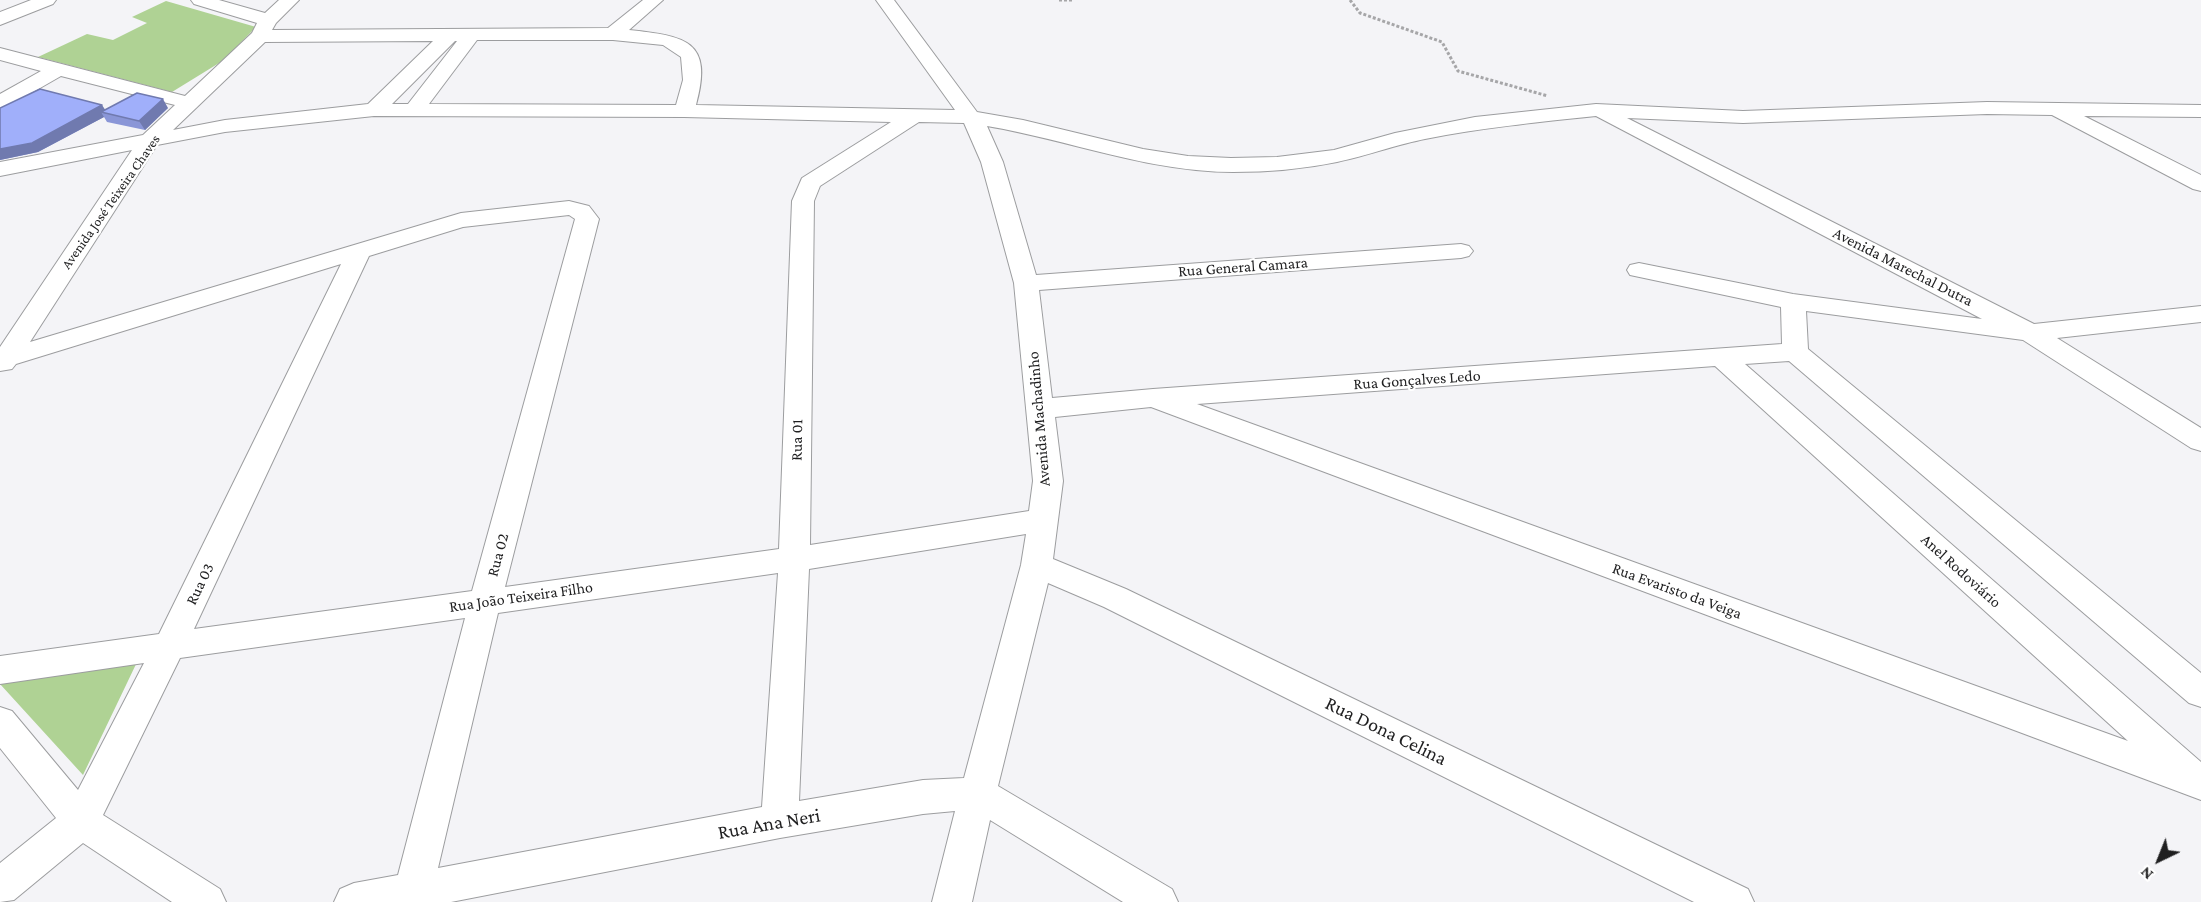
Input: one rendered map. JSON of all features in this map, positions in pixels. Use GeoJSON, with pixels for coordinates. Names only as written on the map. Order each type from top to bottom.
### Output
{"type":"FeatureCollection","features":[{"type":"Feature","properties":{"kind":"street"},"geometry":{"type":"LineString","coordinates":[[0,19],[47,0]]}},
{"type":"Feature","properties":{"kind":"street"},"geometry":{"type":"LineString","coordinates":[[200,0],[264,28],[451,34],[613,34],[668,40],[690,55],[693,80],[684,111]]}},
{"type":"Feature","properties":{"kind":"street","name":"Avenida José Teixeira Chaves"},"geometry":{"type":"LineString","coordinates":[[3,363],[149,141],[290,0]]}},
{"type":"Feature","properties":{"kind":"street"},"geometry":{"type":"LineString","coordinates":[[613,34],[654,0]]}},
{"type":"Feature","properties":{"kind":"street","name":"Avenida Machadinho"},"geometry":{"type":"LineString","coordinates":[[892,4],[978,128],[992,162],[1026,283],[1048,481],[1037,565],[952,902]]}},
{"type":"Feature","properties":{"kind":"street"},"geometry":{"type":"LineString","coordinates":[[374,110],[451,34]]}},
{"type":"Feature","properties":{"kind":"street"},"geometry":{"type":"LineString","coordinates":[[414,110],[472,34]]}},
{"type":"Feature","properties":{"kind":"street"},"geometry":{"type":"LineString","coordinates":[[0,54],[189,103]]}},
{"type":"Feature","properties":{"kind":"street"},"geometry":{"type":"LineString","coordinates":[[0,104],[58,69]]}},
{"type":"Feature","properties":{"kind":"street"},"geometry":{"type":"LineString","coordinates":[[0,169],[225,126],[374,110],[684,111],[970,117],[1023,126],[1143,155],[1188,163],[1231,165],[1278,164],[1336,156],[1395,139],[1475,123],[1596,110],[1743,117],[1987,108],[2201,111]]}},
{"type":"Feature","properties":{"kind":"street"},"geometry":{"type":"LineString","coordinates":[[2053,108],[2201,184]]}},
{"type":"Feature","properties":{"kind":"street","name":"Avenida Marechal Dutra"},"geometry":{"type":"LineString","coordinates":[[1596,110],[2031,333],[2201,441]]}},
{"type":"Feature","properties":{"kind":"street","name":"Rua 01"},"geometry":{"type":"LineString","coordinates":[[780,821],[794,559],[803,201],[810,183],[914,116]]}},
{"type":"Feature","properties":{"kind":"street","name":"Rua 02"},"geometry":{"type":"LineString","coordinates":[[360,250],[460,220],[569,208],[581,211],[586,219],[412,891]]}},
{"type":"Feature","properties":{"kind":"street"},"geometry":{"type":"LineString","coordinates":[[3,363],[360,250]]}},
{"type":"Feature","properties":{"kind":"street","name":"Rua 03"},"geometry":{"type":"LineString","coordinates":[[0,887],[81,821],[170,646],[360,250]]}},
{"type":"Feature","properties":{"kind":"street","name":"Rua General Camara"},"geometry":{"type":"LineString","coordinates":[[1026,283],[1461,251]]}},
{"type":"Feature","properties":{"kind":"street"},"geometry":{"type":"LineString","coordinates":[[1640,270],[1793,302],[2031,333],[2201,314]]}},
{"type":"Feature","properties":{"kind":"street"},"geometry":{"type":"LineString","coordinates":[[1793,302],[1795,352],[2201,693]]}},
{"type":"Feature","properties":{"kind":"street","name":"Rua Gonçalves Ledo"},"geometry":{"type":"LineString","coordinates":[[1040,409],[1153,398],[1795,352]]}},
{"type":"Feature","properties":{"kind":"street","name":"Anel Rodoviário"},"geometry":{"type":"LineString","coordinates":[[1722,358],[2201,784]]}},
{"type":"Feature","properties":{"kind":"street","name":"Rua Evaristo da Veiga"},"geometry":{"type":"LineString","coordinates":[[1153,398],[2201,784]]}},
{"type":"Feature","properties":{"kind":"street","name":"Rua João Teixeira Filho"},"geometry":{"type":"LineString","coordinates":[[0,670],[794,559],[1042,520]]}},
{"type":"Feature","properties":{"kind":"street","name":"Rua Dona Celina"},"geometry":{"type":"LineString","coordinates":[[1037,565],[1115,598],[1734,902]]}},
{"type":"Feature","properties":{"kind":"street"},"geometry":{"type":"LineString","coordinates":[[0,722],[81,821],[206,902]]}},
{"type":"Feature","properties":{"kind":"street"},"geometry":{"type":"LineString","coordinates":[[978,794],[1158,902]]}},
{"type":"Feature","properties":{"kind":"street","name":"Rua Ana Neri"},"geometry":{"type":"LineString","coordinates":[[354,902],[780,821],[923,797],[978,794]]}},
{"type":"Feature","properties":{"kind":"path"},"geometry":{"type":"LineString","coordinates":[[1059,0],[1072,0]]}},
{"type":"Feature","properties":{"kind":"path"},"geometry":{"type":"LineString","coordinates":[[1350,0],[1360,13],[1442,42],[1458,71],[1550,97]]}},
{"type":"Feature","properties":{"kind":"green space"},"geometry":{"type":"Polygon","coordinates":[[[166,1],[256,27],[224,60],[172,92],[38,57],[87,34],[113,40],[147,23],[132,17],[166,1]]]}},
{"type":"Feature","properties":{"kind":"green space"},"geometry":{"type":"Polygon","coordinates":[[[138,660],[83,775],[0,684],[0,680],[138,660]]]}},
{"type":"Feature","properties":{"kind":"building"},"geometry":{"type":"Polygon","coordinates":[[[40,89],[102,105],[32,143],[0,149],[0,108],[40,89]]]}},
{"type":"Feature","properties":{"kind":"building"},"geometry":{"type":"Polygon","coordinates":[[[137,93],[163,99],[139,121],[101,112],[137,93]]]}}]}
